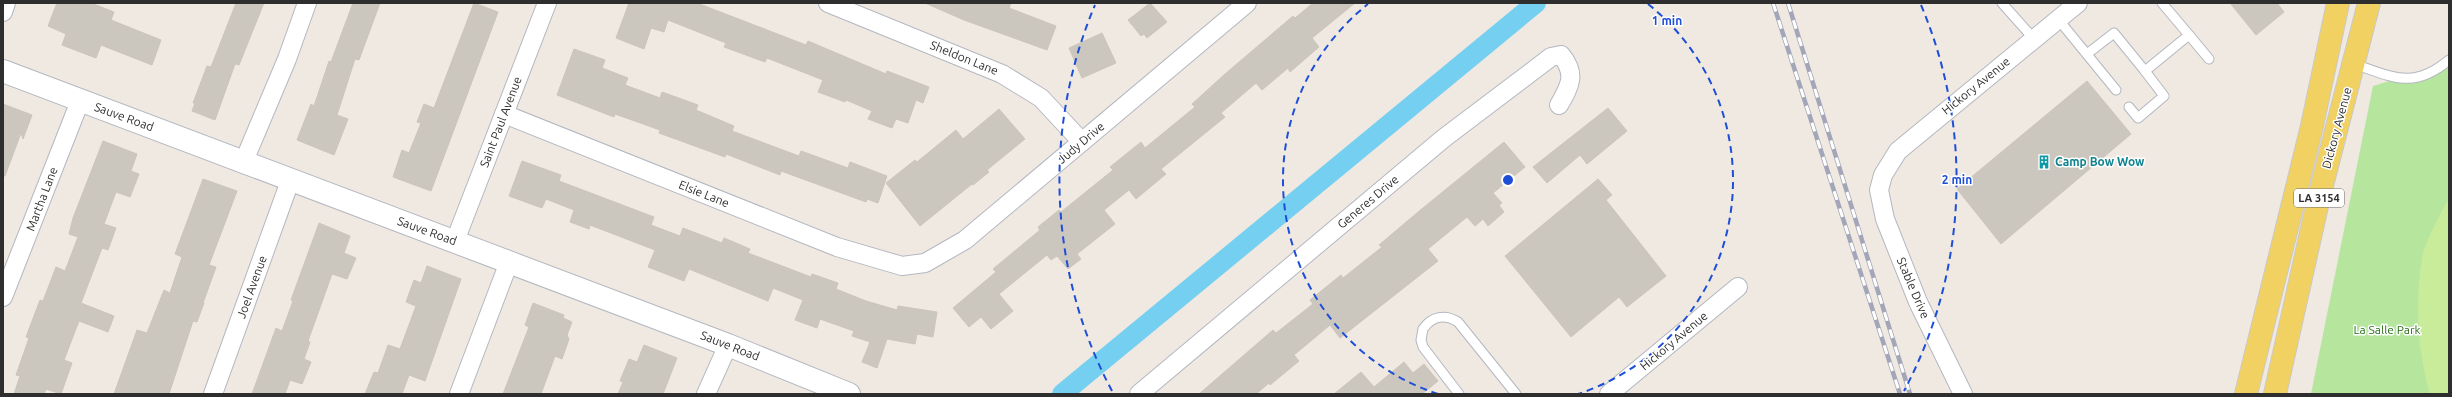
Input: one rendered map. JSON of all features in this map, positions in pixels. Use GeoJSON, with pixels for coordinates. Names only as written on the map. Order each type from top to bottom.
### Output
{"type":"FeatureCollection","features":[{"type":"Feature","properties":{"kind":"main road","name":"Dickory Avenue"},"geometry":{"type":"LineString","coordinates":[[2246,394],[2312,126],[2338,3]]}},
{"type":"Feature","properties":{"kind":"main road","name":"Dickory Avenue"},"geometry":{"type":"LineString","coordinates":[[2275,394],[2319,198],[2369,3]]}},
{"type":"Feature","properties":{"kind":"street"},"geometry":{"type":"LineString","coordinates":[[3,12],[6,3]]}},
{"type":"Feature","properties":{"kind":"street"},"geometry":{"type":"LineString","coordinates":[[244,161],[287,59],[307,3]]}},
{"type":"Feature","properties":{"kind":"street","name":"Saint Paul Avenue"},"geometry":{"type":"LineString","coordinates":[[455,241],[548,3]]}},
{"type":"Feature","properties":{"kind":"street","name":"Sheldon Lane"},"geometry":{"type":"LineString","coordinates":[[828,3],[1002,74],[1041,98],[1082,142]]}},
{"type":"Feature","properties":{"kind":"street","name":"Judy Drive"},"geometry":{"type":"LineString","coordinates":[[906,264],[925,263],[965,240],[1247,3]]}},
{"type":"Feature","properties":{"kind":"street","name":"Hickory Avenue"},"geometry":{"type":"LineString","coordinates":[[1883,177],[1898,151],[2078,3]]}},
{"type":"Feature","properties":{"kind":"street","name":"Generes Drive"},"geometry":{"type":"LineString","coordinates":[[1139,394],[1444,138],[1551,57],[1561,55],[1570,65],[1571,85],[1559,105]]}},
{"type":"Feature","properties":{"kind":"street","name":"Sauve Road"},"geometry":{"type":"LineString","coordinates":[[3,71],[728,345],[849,394]]}},
{"type":"Feature","properties":{"kind":"street","name":"Martha Lane"},"geometry":{"type":"LineString","coordinates":[[3,297],[80,101]]}},
{"type":"Feature","properties":{"kind":"street","name":"Elsie Lane"},"geometry":{"type":"LineString","coordinates":[[504,114],[837,247],[902,266],[906,264]]}},
{"type":"Feature","properties":{"kind":"street","name":"Stable Drive"},"geometry":{"type":"LineString","coordinates":[[1883,177],[1879,190],[1885,219],[1918,302],[1963,394]]}},
{"type":"Feature","properties":{"kind":"street","name":"Joel Avenue"},"geometry":{"type":"LineString","coordinates":[[214,394],[290,180]]}},
{"type":"Feature","properties":{"kind":"street"},"geometry":{"type":"LineString","coordinates":[[459,394],[509,262]]}},
{"type":"Feature","properties":{"kind":"street","name":"Hickory Avenue"},"geometry":{"type":"LineString","coordinates":[[1609,394],[1738,287]]}},
{"type":"Feature","properties":{"kind":"street"},"geometry":{"type":"LineString","coordinates":[[706,394],[728,345]]}},
{"type":"Feature","properties":{"kind":"lane"},"geometry":{"type":"LineString","coordinates":[[2002,3],[2034,39]]}},
{"type":"Feature","properties":{"kind":"lane"},"geometry":{"type":"LineString","coordinates":[[2162,3],[2188,36],[2209,59]]}},
{"type":"Feature","properties":{"kind":"lane"},"geometry":{"type":"LineString","coordinates":[[2058,19],[2116,90]]}},
{"type":"Feature","properties":{"kind":"lane"},"geometry":{"type":"LineString","coordinates":[[2087,54],[2114,33],[2145,70],[2164,96],[2138,118],[2129,107]]}},
{"type":"Feature","properties":{"kind":"lane"},"geometry":{"type":"LineString","coordinates":[[2145,70],[2188,36]]}},
{"type":"Feature","properties":{"kind":"lane"},"geometry":{"type":"LineString","coordinates":[[2354,64],[2400,79],[2419,78],[2449,60]]}},
{"type":"Feature","properties":{"kind":"lane"},"geometry":{"type":"LineString","coordinates":[[1459,394],[1423,347],[1421,340],[1423,328],[1436,318],[1448,318],[1458,322],[1516,394]]}},
{"type":"Feature","properties":{"kind":"green space","name":"La Salle Park"},"geometry":{"type":"Polygon","coordinates":[[[2449,63],[2449,394],[2311,394],[2373,86],[2449,63]]]}},
{"type":"Feature","properties":{"kind":"green space"},"geometry":{"type":"Polygon","coordinates":[[[2449,199],[2449,394],[2430,394],[2422,361],[2420,344],[2418,326],[2418,291],[2423,251],[2449,199]]]}},
{"type":"Feature","properties":{"kind":"building"},"geometry":{"type":"Polygon","coordinates":[[[57,3],[91,3],[114,12],[111,20],[161,40],[152,65],[101,45],[96,58],[62,45],[66,34],[48,26],[57,3]]]}},
{"type":"Feature","properties":{"kind":"building"},"geometry":{"type":"Polygon","coordinates":[[[236,3],[264,3],[239,65],[235,64],[215,120],[192,111],[195,103],[193,103],[207,66],[211,67],[236,3]]]}},
{"type":"Feature","properties":{"kind":"building"},"geometry":{"type":"Polygon","coordinates":[[[353,3],[380,3],[359,60],[355,59],[337,115],[348,119],[334,155],[297,140],[311,104],[314,106],[329,61],[331,62],[353,3]]]}},
{"type":"Feature","properties":{"kind":"building"},"geometry":{"type":"Polygon","coordinates":[[[474,3],[498,12],[431,191],[393,177],[402,150],[409,153],[421,123],[417,122],[424,104],[434,108],[474,3]]]}},
{"type":"Feature","properties":{"kind":"building"},"geometry":{"type":"Polygon","coordinates":[[[629,3],[697,3],[806,45],[808,41],[886,74],[887,71],[929,87],[923,103],[916,100],[908,123],[896,119],[892,128],[868,119],[872,111],[846,100],[845,102],[818,92],[823,80],[767,58],[765,62],[724,47],[726,43],[668,20],[664,32],[651,28],[644,49],[616,38],[629,3]]]}},
{"type":"Feature","properties":{"kind":"building"},"geometry":{"type":"Polygon","coordinates":[[[925,3],[1011,3],[1009,8],[1056,26],[1047,50],[964,20],[925,3]]]}},
{"type":"Feature","properties":{"kind":"building"},"geometry":{"type":"Polygon","coordinates":[[[1150,3],[1167,22],[1147,38],[1144,34],[1141,36],[1128,20],[1150,3]]]}},
{"type":"Feature","properties":{"kind":"building"},"geometry":{"type":"Polygon","coordinates":[[[1313,3],[1355,3],[1312,38],[1319,47],[1290,72],[1288,68],[1262,90],[1256,83],[1221,113],[1225,117],[1161,169],[1166,174],[1136,199],[1129,190],[1104,210],[1115,224],[1077,254],[1081,259],[1068,269],[1057,256],[1051,260],[1047,255],[999,294],[1013,311],[991,329],[981,317],[969,327],[953,308],[996,272],[993,269],[1040,230],[1038,227],[1059,210],[1061,212],[1113,170],[1110,167],[1141,142],[1145,148],[1195,107],[1192,104],[1225,74],[1293,16],[1295,18],[1313,3]]]}},
{"type":"Feature","properties":{"kind":"building"},"geometry":{"type":"Polygon","coordinates":[[[2230,3],[2277,3],[2284,12],[2256,35],[2230,3]]]}},
{"type":"Feature","properties":{"kind":"building"},"geometry":{"type":"Polygon","coordinates":[[[1102,33],[1116,63],[1082,78],[1069,48],[1102,33]]]}},
{"type":"Feature","properties":{"kind":"building"},"geometry":{"type":"Polygon","coordinates":[[[574,49],[605,60],[602,68],[628,78],[625,85],[660,98],[662,92],[698,105],[696,110],[734,126],[732,131],[799,156],[801,151],[848,168],[850,162],[887,176],[878,203],[867,199],[866,202],[781,171],[780,175],[726,154],[725,157],[659,133],[660,130],[615,114],[614,117],[557,95],[574,49]]]}},
{"type":"Feature","properties":{"kind":"building","name":"Camp Bow Wow"},"geometry":{"type":"Polygon","coordinates":[[[2087,81],[2131,134],[2001,244],[1957,189],[2087,81]]]}},
{"type":"Feature","properties":{"kind":"building"},"geometry":{"type":"Polygon","coordinates":[[[3,104],[32,115],[23,139],[21,133],[5,176],[3,176],[3,104]]]}},
{"type":"Feature","properties":{"kind":"building"},"geometry":{"type":"Polygon","coordinates":[[[1608,108],[1627,131],[1587,164],[1580,155],[1547,183],[1533,167],[1608,108]]]}},
{"type":"Feature","properties":{"kind":"building"},"geometry":{"type":"Polygon","coordinates":[[[999,109],[1025,139],[987,170],[989,172],[920,226],[886,183],[915,160],[917,162],[956,130],[963,139],[999,109]]]}},
{"type":"Feature","properties":{"kind":"building"},"geometry":{"type":"Polygon","coordinates":[[[103,141],[137,154],[131,171],[139,174],[130,197],[116,192],[104,224],[116,228],[108,250],[102,248],[81,303],[114,316],[108,332],[79,321],[64,360],[72,363],[61,394],[46,389],[44,394],[14,394],[20,376],[16,375],[29,338],[26,337],[40,300],[43,301],[56,267],[65,271],[78,237],[69,234],[73,218],[103,141]]]}},
{"type":"Feature","properties":{"kind":"building"},"geometry":{"type":"Polygon","coordinates":[[[1504,142],[1525,167],[1493,193],[1502,203],[1499,205],[1504,212],[1488,226],[1483,219],[1475,226],[1467,217],[1428,249],[1438,261],[1340,338],[1330,325],[1294,355],[1299,361],[1270,385],[1269,383],[1256,394],[1199,394],[1273,330],[1276,333],[1313,304],[1310,300],[1341,275],[1343,278],[1382,247],[1379,245],[1504,142]]]}},
{"type":"Feature","properties":{"kind":"building"},"geometry":{"type":"Polygon","coordinates":[[[522,161],[561,175],[559,181],[654,217],[651,225],[680,236],[683,228],[722,243],[724,238],[750,249],[748,253],[811,277],[812,274],[838,283],[836,289],[866,301],[897,310],[898,306],[937,312],[933,337],[917,334],[915,344],[887,339],[877,368],[862,362],[870,342],[852,336],[854,331],[820,319],[817,328],[795,320],[803,300],[773,288],[768,301],[689,269],[684,281],[648,267],[655,250],[590,225],[589,229],[570,222],[574,210],[546,199],[542,208],[509,196],[522,161]]]}},
{"type":"Feature","properties":{"kind":"building"},"geometry":{"type":"Polygon","coordinates":[[[203,179],[237,191],[209,265],[216,267],[204,303],[197,322],[193,321],[169,394],[114,394],[137,330],[147,333],[164,290],[170,293],[182,257],[175,254],[203,179]]]}},
{"type":"Feature","properties":{"kind":"building"},"geometry":{"type":"Polygon","coordinates":[[[1598,179],[1612,195],[1606,200],[1666,276],[1627,307],[1619,297],[1571,337],[1505,256],[1598,179]]]}},
{"type":"Feature","properties":{"kind":"building"},"geometry":{"type":"Polygon","coordinates":[[[319,223],[350,236],[344,253],[356,258],[347,279],[332,274],[308,341],[310,342],[304,359],[311,362],[302,384],[290,380],[285,394],[252,394],[276,328],[282,331],[293,301],[291,300],[319,223]]]}},
{"type":"Feature","properties":{"kind":"building"},"geometry":{"type":"Polygon","coordinates":[[[427,266],[461,279],[425,381],[409,375],[402,394],[365,394],[374,372],[378,373],[388,345],[400,349],[416,306],[406,302],[414,280],[421,283],[427,266]]]}},
{"type":"Feature","properties":{"kind":"building"},"geometry":{"type":"Polygon","coordinates":[[[533,303],[564,315],[563,318],[572,322],[567,335],[569,339],[562,359],[555,356],[541,394],[503,394],[529,327],[525,325],[533,303]]]}},
{"type":"Feature","properties":{"kind":"building"},"geometry":{"type":"Polygon","coordinates":[[[644,345],[677,358],[663,394],[618,394],[623,382],[620,381],[629,359],[637,362],[644,345]]]}},
{"type":"Feature","properties":{"kind":"building"},"geometry":{"type":"Polygon","coordinates":[[[1404,362],[1413,373],[1424,364],[1438,381],[1422,394],[1334,394],[1361,372],[1374,387],[1404,362]]]}},
{"type":"Feature","properties":{"kind":"waterway"},"geometry":{"type":"LineString","coordinates":[[1062,394],[1536,3]]}},
{"type":"Feature","properties":{"kind":"railway"},"geometry":{"type":"LineString","coordinates":[[1773,3],[1900,394]]}},
{"type":"Feature","properties":{"kind":"railway"},"geometry":{"type":"LineString","coordinates":[[1788,3],[1910,394]]}},
{"type":"Feature","properties":{"kind":"place","name":"Camp Bow Wow"},"geometry":{"type":"Point","coordinates":[2044,162]}}]}
